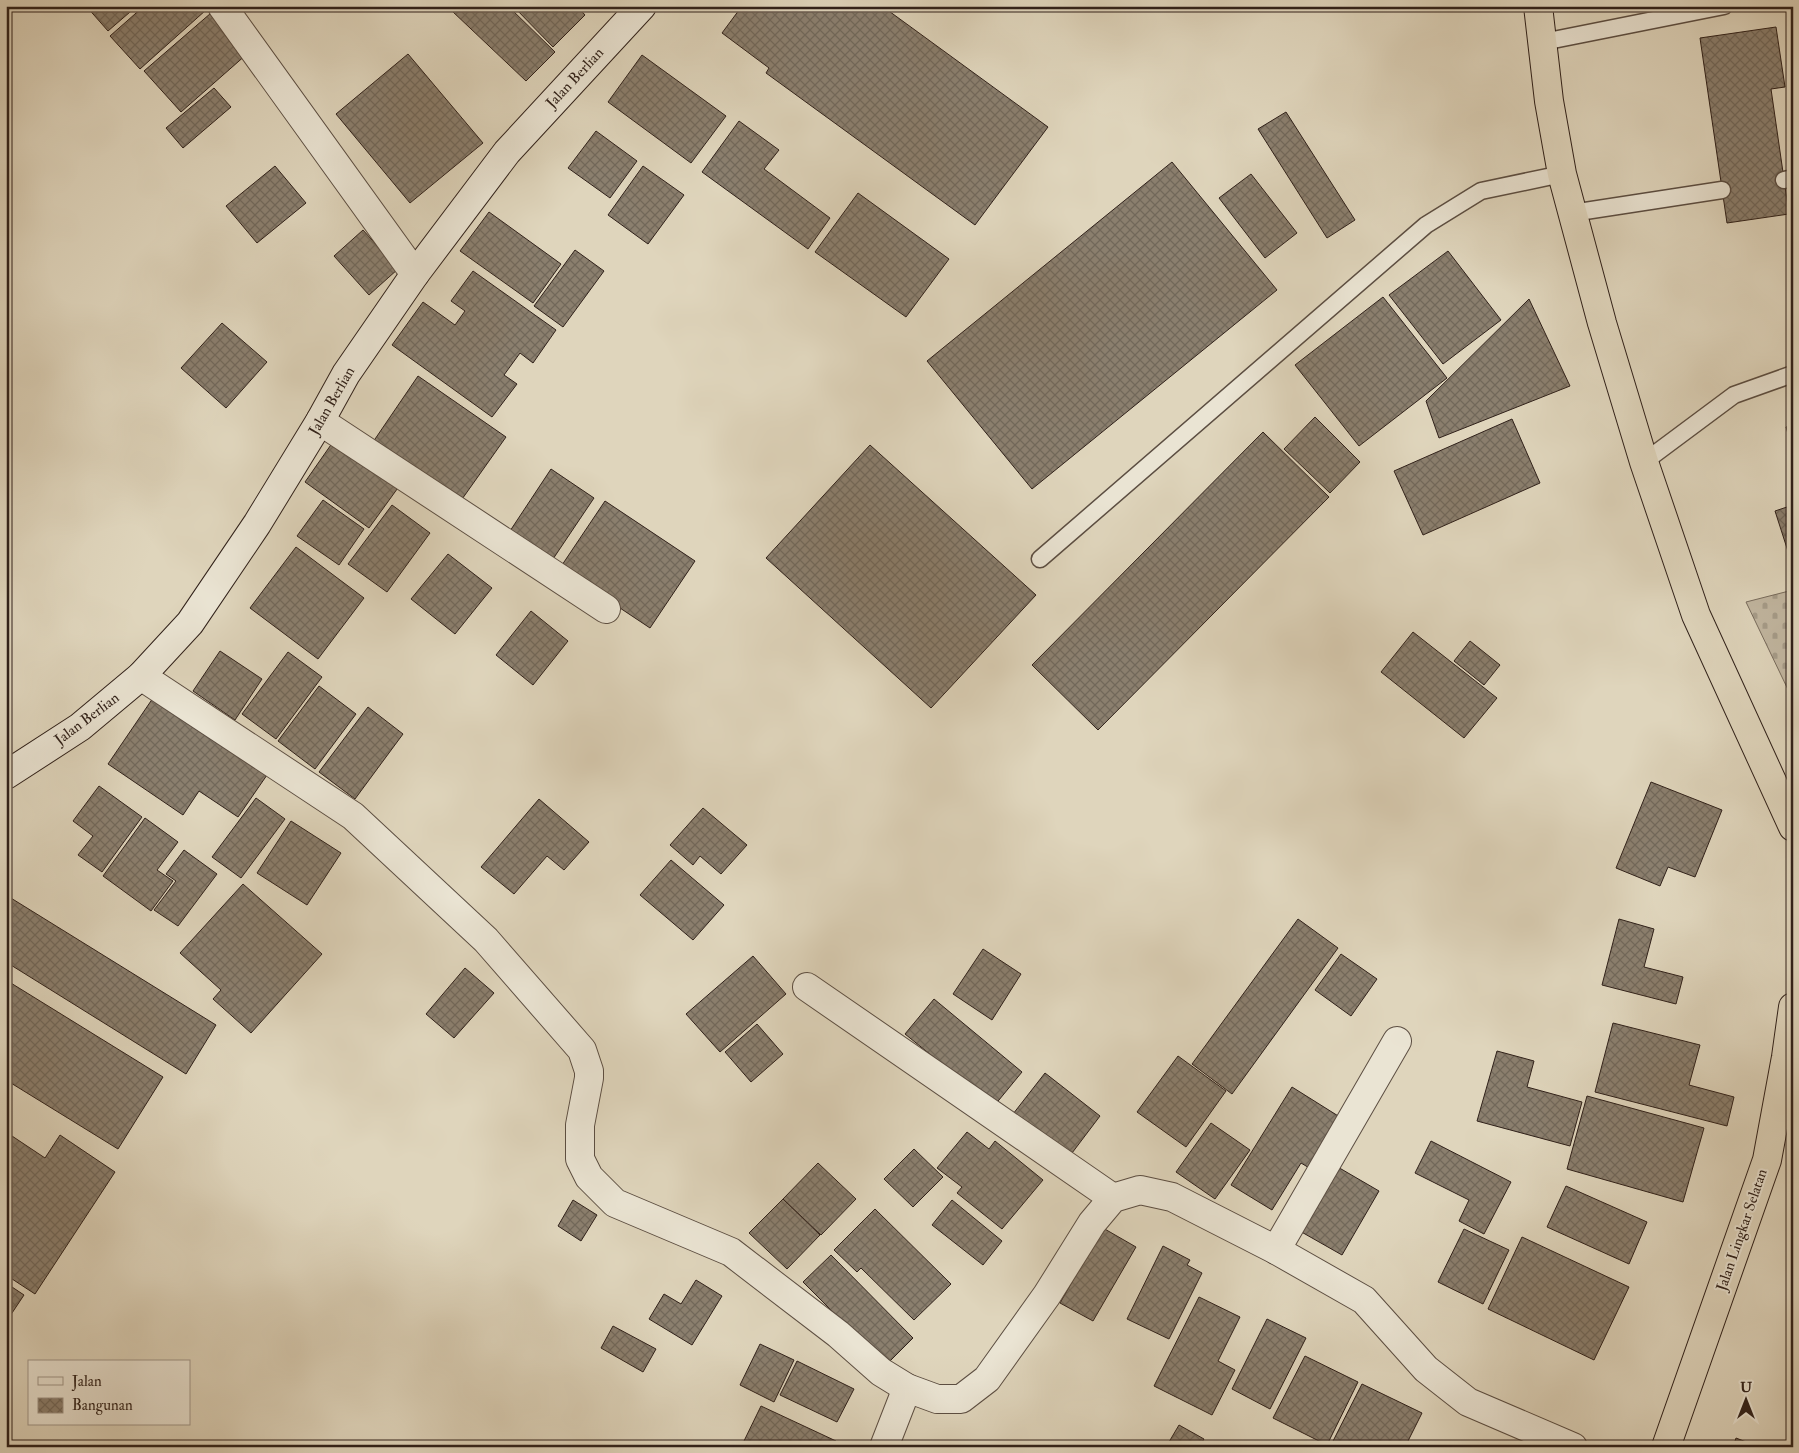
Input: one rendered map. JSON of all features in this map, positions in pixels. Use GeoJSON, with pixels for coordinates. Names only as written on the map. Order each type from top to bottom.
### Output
{"type":"FeatureCollection","features":[{"type":"Feature","properties":{"kind":"highway"},"geometry":{"type":"LineString","coordinates":[[1538,6],[1549,100],[1562,174],[1602,322],[1644,462],[1696,615],[1793,827]]}},
{"type":"Feature","properties":{"kind":"highway","name":"Jalan Lingkar Selatan"},"geometry":{"type":"LineString","coordinates":[[1666,1447],[1767,1160],[1793,1007]]}},
{"type":"Feature","properties":{"kind":"street"},"geometry":{"type":"LineString","coordinates":[[222,6],[415,274]]}},
{"type":"Feature","properties":{"kind":"street","name":"Jalan Berlian"},"geometry":{"type":"LineString","coordinates":[[8,771],[80,727],[141,676],[190,622],[257,524],[320,421],[346,374],[415,274],[507,152],[642,6]]}},
{"type":"Feature","properties":{"kind":"street"},"geometry":{"type":"LineString","coordinates":[[320,421],[606,609]]}},
{"type":"Feature","properties":{"kind":"street"},"geometry":{"type":"LineString","coordinates":[[141,676],[353,816],[486,940],[582,1050],[589,1071],[589,1078],[580,1125],[580,1159],[589,1177],[615,1203],[731,1252],[838,1334],[881,1372],[907,1388],[937,1399],[961,1399],[987,1379],[1047,1295],[1092,1223],[1113,1198],[1140,1190],[1172,1196],[1276,1250],[1364,1300],[1426,1369],[1468,1402],[1573,1447]]}},
{"type":"Feature","properties":{"kind":"street"},"geometry":{"type":"LineString","coordinates":[[807,988],[1113,1198]]}},
{"type":"Feature","properties":{"kind":"street"},"geometry":{"type":"LineString","coordinates":[[1276,1250],[1397,1041]]}},
{"type":"Feature","properties":{"kind":"street"},"geometry":{"type":"LineString","coordinates":[[884,1447],[907,1388]]}},
{"type":"Feature","properties":{"kind":"lane"},"geometry":{"type":"LineString","coordinates":[[1543,42],[1724,6]]}},
{"type":"Feature","properties":{"kind":"lane"},"geometry":{"type":"LineString","coordinates":[[1040,559],[1426,225],[1481,191],[1562,174]]}},
{"type":"Feature","properties":{"kind":"lane"},"geometry":{"type":"LineString","coordinates":[[1572,213],[1722,190]]}},
{"type":"Feature","properties":{"kind":"lane"},"geometry":{"type":"LineString","coordinates":[[1644,462],[1734,395],[1793,374]]}},
{"type":"Feature","properties":{"kind":"green space"},"geometry":{"type":"Polygon","coordinates":[[[1793,590],[1793,700],[1746,602],[1793,590]]]}},
{"type":"Feature","properties":{"kind":"building"},"geometry":{"type":"Polygon","coordinates":[[[86,6],[137,6],[108,31],[86,6]]]}},
{"type":"Feature","properties":{"kind":"building"},"geometry":{"type":"Polygon","coordinates":[[[144,6],[202,6],[206,10],[140,69],[110,36],[144,6]]]}},
{"type":"Feature","properties":{"kind":"building"},"geometry":{"type":"Polygon","coordinates":[[[457,6],[508,6],[555,52],[526,81],[452,11],[457,6]]]}},
{"type":"Feature","properties":{"kind":"building"},"geometry":{"type":"Polygon","coordinates":[[[513,6],[577,6],[585,15],[553,47],[513,6]]]}},
{"type":"Feature","properties":{"kind":"building"},"geometry":{"type":"Polygon","coordinates":[[[742,6],[882,6],[1048,127],[975,225],[766,73],[769,68],[722,33],[742,6]]]}},
{"type":"Feature","properties":{"kind":"building"},"geometry":{"type":"Polygon","coordinates":[[[211,13],[247,54],[181,112],[144,71],[211,13]]]}},
{"type":"Feature","properties":{"kind":"building"},"geometry":{"type":"Polygon","coordinates":[[[1776,27],[1785,87],[1771,89],[1789,214],[1727,223],[1700,38],[1776,27]]]}},
{"type":"Feature","properties":{"kind":"building"},"geometry":{"type":"Polygon","coordinates":[[[408,54],[483,143],[410,203],[336,114],[408,54]]]}},
{"type":"Feature","properties":{"kind":"building"},"geometry":{"type":"Polygon","coordinates":[[[642,55],[726,116],[691,163],[608,102],[642,55]]]}},
{"type":"Feature","properties":{"kind":"building"},"geometry":{"type":"Polygon","coordinates":[[[214,88],[231,107],[183,148],[166,128],[214,88]]]}},
{"type":"Feature","properties":{"kind":"building"},"geometry":{"type":"Polygon","coordinates":[[[1286,112],[1355,220],[1327,238],[1258,129],[1286,112]]]}},
{"type":"Feature","properties":{"kind":"building"},"geometry":{"type":"Polygon","coordinates":[[[739,121],[779,150],[764,169],[830,218],[808,249],[702,172],[739,121]]]}},
{"type":"Feature","properties":{"kind":"building"},"geometry":{"type":"Polygon","coordinates":[[[596,131],[637,161],[610,198],[568,168],[596,131]]]}},
{"type":"Feature","properties":{"kind":"building"},"geometry":{"type":"Polygon","coordinates":[[[1172,162],[1277,290],[1032,489],[927,361],[1172,162]]]}},
{"type":"Feature","properties":{"kind":"building"},"geometry":{"type":"Polygon","coordinates":[[[275,166],[306,203],[257,243],[226,206],[275,166]]]}},
{"type":"Feature","properties":{"kind":"building"},"geometry":{"type":"Polygon","coordinates":[[[643,166],[684,195],[648,244],[608,215],[643,166]]]}},
{"type":"Feature","properties":{"kind":"building"},"geometry":{"type":"Polygon","coordinates":[[[1251,174],[1297,233],[1265,258],[1219,198],[1251,174]]]}},
{"type":"Feature","properties":{"kind":"building"},"geometry":{"type":"Polygon","coordinates":[[[858,193],[949,259],[906,317],[815,252],[858,193]]]}},
{"type":"Feature","properties":{"kind":"building"},"geometry":{"type":"Polygon","coordinates":[[[489,212],[561,264],[533,303],[460,251],[489,212]]]}},
{"type":"Feature","properties":{"kind":"building"},"geometry":{"type":"Polygon","coordinates":[[[363,230],[398,269],[369,295],[334,256],[363,230]]]}},
{"type":"Feature","properties":{"kind":"building"},"geometry":{"type":"Polygon","coordinates":[[[575,250],[604,271],[563,327],[534,306],[575,250]]]}},
{"type":"Feature","properties":{"kind":"building"},"geometry":{"type":"Polygon","coordinates":[[[1448,251],[1501,320],[1443,364],[1389,295],[1448,251]]]}},
{"type":"Feature","properties":{"kind":"building"},"geometry":{"type":"Polygon","coordinates":[[[473,271],[556,330],[533,363],[520,353],[504,375],[517,384],[492,417],[392,345],[423,302],[455,325],[465,311],[451,301],[473,271]]]}},
{"type":"Feature","properties":{"kind":"building"},"geometry":{"type":"Polygon","coordinates":[[[1383,297],[1447,378],[1359,446],[1295,365],[1383,297]]]}},
{"type":"Feature","properties":{"kind":"building"},"geometry":{"type":"Polygon","coordinates":[[[1529,299],[1570,386],[1439,438],[1426,401],[1529,299]]]}},
{"type":"Feature","properties":{"kind":"building"},"geometry":{"type":"Polygon","coordinates":[[[222,323],[267,362],[226,408],[181,368],[222,323]]]}},
{"type":"Feature","properties":{"kind":"building"},"geometry":{"type":"Polygon","coordinates":[[[418,376],[506,437],[460,502],[373,442],[418,376]]]}},
{"type":"Feature","properties":{"kind":"building"},"geometry":{"type":"Polygon","coordinates":[[[1315,417],[1360,462],[1330,493],[1284,449],[1315,417]]]}},
{"type":"Feature","properties":{"kind":"building"},"geometry":{"type":"Polygon","coordinates":[[[1512,419],[1540,483],[1423,535],[1394,471],[1512,419]]]}},
{"type":"Feature","properties":{"kind":"building"},"geometry":{"type":"Polygon","coordinates":[[[1793,425],[1793,451],[1786,427],[1793,425]]]}},
{"type":"Feature","properties":{"kind":"building"},"geometry":{"type":"Polygon","coordinates":[[[1263,432],[1329,497],[1098,730],[1032,665],[1263,432]]]}},
{"type":"Feature","properties":{"kind":"building"},"geometry":{"type":"Polygon","coordinates":[[[335,439],[400,485],[369,528],[305,482],[335,439]]]}},
{"type":"Feature","properties":{"kind":"building"},"geometry":{"type":"Polygon","coordinates":[[[870,445],[1036,595],[931,708],[766,558],[870,445]]]}},
{"type":"Feature","properties":{"kind":"building"},"geometry":{"type":"Polygon","coordinates":[[[551,469],[594,498],[553,559],[510,531],[551,469]]]}},
{"type":"Feature","properties":{"kind":"building"},"geometry":{"type":"Polygon","coordinates":[[[323,500],[364,529],[339,565],[297,536],[323,500]]]}},
{"type":"Feature","properties":{"kind":"building"},"geometry":{"type":"Polygon","coordinates":[[[605,501],[695,561],[650,628],[560,568],[605,501]]]}},
{"type":"Feature","properties":{"kind":"building"},"geometry":{"type":"Polygon","coordinates":[[[392,505],[430,533],[387,592],[348,564],[392,505]]]}},
{"type":"Feature","properties":{"kind":"building"},"geometry":{"type":"Polygon","coordinates":[[[1793,505],[1793,567],[1775,511],[1793,505]]]}},
{"type":"Feature","properties":{"kind":"building"},"geometry":{"type":"Polygon","coordinates":[[[296,547],[364,598],[318,659],[250,608],[296,547]]]}},
{"type":"Feature","properties":{"kind":"building"},"geometry":{"type":"Polygon","coordinates":[[[448,554],[492,588],[455,634],[411,599],[448,554]]]}},
{"type":"Feature","properties":{"kind":"building"},"geometry":{"type":"Polygon","coordinates":[[[531,611],[568,641],[533,685],[496,655],[531,611]]]}},
{"type":"Feature","properties":{"kind":"building"},"geometry":{"type":"Polygon","coordinates":[[[1413,632],[1497,698],[1464,738],[1381,672],[1413,632]]]}},
{"type":"Feature","properties":{"kind":"building"},"geometry":{"type":"Polygon","coordinates":[[[1470,641],[1500,665],[1484,685],[1454,661],[1470,641]]]}},
{"type":"Feature","properties":{"kind":"building"},"geometry":{"type":"Polygon","coordinates":[[[220,651],[262,679],[235,720],[193,691],[220,651]]]}},
{"type":"Feature","properties":{"kind":"building"},"geometry":{"type":"Polygon","coordinates":[[[288,652],[322,677],[276,739],[242,714],[288,652]]]}},
{"type":"Feature","properties":{"kind":"building"},"geometry":{"type":"Polygon","coordinates":[[[319,686],[356,714],[315,769],[278,741],[319,686]]]}},
{"type":"Feature","properties":{"kind":"building"},"geometry":{"type":"Polygon","coordinates":[[[153,698],[267,775],[238,817],[199,791],[183,815],[108,764],[153,698]]]}},
{"type":"Feature","properties":{"kind":"building"},"geometry":{"type":"Polygon","coordinates":[[[368,707],[403,734],[355,799],[319,772],[368,707]]]}},
{"type":"Feature","properties":{"kind":"building"},"geometry":{"type":"Polygon","coordinates":[[[1651,782],[1722,810],[1695,877],[1668,867],[1660,886],[1616,868],[1651,782]]]}},
{"type":"Feature","properties":{"kind":"building"},"geometry":{"type":"Polygon","coordinates":[[[99,786],[142,817],[102,872],[78,855],[93,836],[73,821],[99,786]]]}},
{"type":"Feature","properties":{"kind":"building"},"geometry":{"type":"Polygon","coordinates":[[[256,798],[285,819],[241,878],[212,857],[256,798]]]}},
{"type":"Feature","properties":{"kind":"building"},"geometry":{"type":"Polygon","coordinates":[[[539,799],[589,842],[564,870],[547,856],[514,894],[481,867],[539,799]]]}},
{"type":"Feature","properties":{"kind":"building"},"geometry":{"type":"Polygon","coordinates":[[[703,808],[747,845],[721,874],[700,856],[693,865],[670,845],[703,808]]]}},
{"type":"Feature","properties":{"kind":"building"},"geometry":{"type":"Polygon","coordinates":[[[145,818],[178,842],[157,870],[173,881],[151,911],[103,876],[145,818]]]}},
{"type":"Feature","properties":{"kind":"building"},"geometry":{"type":"Polygon","coordinates":[[[291,821],[341,853],[307,905],[257,873],[291,821]]]}},
{"type":"Feature","properties":{"kind":"building"},"geometry":{"type":"Polygon","coordinates":[[[184,850],[217,874],[178,926],[154,910],[176,881],[166,874],[184,850]]]}},
{"type":"Feature","properties":{"kind":"building"},"geometry":{"type":"Polygon","coordinates":[[[671,860],[724,905],[693,940],[640,895],[671,860]]]}},
{"type":"Feature","properties":{"kind":"building"},"geometry":{"type":"Polygon","coordinates":[[[243,884],[322,954],[251,1033],[213,999],[221,990],[180,953],[243,884]]]}},
{"type":"Feature","properties":{"kind":"building"},"geometry":{"type":"Polygon","coordinates":[[[6,895],[216,1025],[186,1074],[6,962],[6,895]]]}},
{"type":"Feature","properties":{"kind":"building"},"geometry":{"type":"Polygon","coordinates":[[[1298,919],[1338,948],[1232,1094],[1192,1064],[1298,919]]]}},
{"type":"Feature","properties":{"kind":"building"},"geometry":{"type":"Polygon","coordinates":[[[1619,919],[1654,929],[1644,967],[1683,977],[1676,1004],[1602,985],[1619,919]]]}},
{"type":"Feature","properties":{"kind":"building"},"geometry":{"type":"Polygon","coordinates":[[[983,949],[1021,974],[992,1020],[953,994],[983,949]]]}},
{"type":"Feature","properties":{"kind":"building"},"geometry":{"type":"Polygon","coordinates":[[[1341,954],[1377,979],[1351,1016],[1315,990],[1341,954]]]}},
{"type":"Feature","properties":{"kind":"building"},"geometry":{"type":"Polygon","coordinates":[[[753,956],[786,994],[720,1052],[686,1014],[753,956]]]}},
{"type":"Feature","properties":{"kind":"building"},"geometry":{"type":"Polygon","coordinates":[[[465,968],[494,993],[454,1038],[426,1014],[465,968]]]}},
{"type":"Feature","properties":{"kind":"building"},"geometry":{"type":"Polygon","coordinates":[[[6,980],[163,1077],[118,1149],[6,1080],[6,980]]]}},
{"type":"Feature","properties":{"kind":"building"},"geometry":{"type":"Polygon","coordinates":[[[934,999],[1022,1072],[994,1106],[905,1034],[934,999]]]}},
{"type":"Feature","properties":{"kind":"building"},"geometry":{"type":"Polygon","coordinates":[[[1613,1023],[1700,1045],[1689,1085],[1734,1097],[1727,1126],[1595,1092],[1613,1023]]]}},
{"type":"Feature","properties":{"kind":"building"},"geometry":{"type":"Polygon","coordinates":[[[757,1024],[783,1054],[751,1082],[725,1052],[757,1024]]]}},
{"type":"Feature","properties":{"kind":"building"},"geometry":{"type":"Polygon","coordinates":[[[1497,1051],[1534,1061],[1527,1087],[1582,1102],[1570,1146],[1477,1121],[1497,1051]]]}},
{"type":"Feature","properties":{"kind":"building"},"geometry":{"type":"Polygon","coordinates":[[[1178,1056],[1226,1091],[1186,1147],[1137,1112],[1178,1056]]]}},
{"type":"Feature","properties":{"kind":"building"},"geometry":{"type":"Polygon","coordinates":[[[1045,1073],[1100,1116],[1069,1157],[1013,1114],[1045,1073]]]}},
{"type":"Feature","properties":{"kind":"building"},"geometry":{"type":"Polygon","coordinates":[[[1292,1087],[1343,1119],[1311,1169],[1301,1163],[1272,1210],[1231,1185],[1292,1087]]]}},
{"type":"Feature","properties":{"kind":"building"},"geometry":{"type":"Polygon","coordinates":[[[1587,1096],[1704,1128],[1683,1202],[1567,1169],[1587,1096]]]}},
{"type":"Feature","properties":{"kind":"building"},"geometry":{"type":"Polygon","coordinates":[[[1211,1123],[1250,1150],[1215,1199],[1176,1172],[1211,1123]]]}},
{"type":"Feature","properties":{"kind":"building"},"geometry":{"type":"Polygon","coordinates":[[[6,1132],[45,1158],[60,1135],[115,1172],[35,1294],[6,1275],[6,1132]]]}},
{"type":"Feature","properties":{"kind":"building"},"geometry":{"type":"Polygon","coordinates":[[[967,1132],[989,1149],[995,1141],[1043,1180],[1002,1229],[957,1193],[962,1187],[937,1168],[967,1132]]]}},
{"type":"Feature","properties":{"kind":"building"},"geometry":{"type":"Polygon","coordinates":[[[1431,1141],[1511,1182],[1484,1234],[1459,1221],[1469,1200],[1415,1173],[1431,1141]]]}},
{"type":"Feature","properties":{"kind":"building"},"geometry":{"type":"Polygon","coordinates":[[[914,1149],[943,1177],[913,1207],[884,1179],[914,1149]]]}},
{"type":"Feature","properties":{"kind":"building"},"geometry":{"type":"Polygon","coordinates":[[[818,1163],[856,1199],[821,1235],[783,1199],[818,1163]]]}},
{"type":"Feature","properties":{"kind":"building"},"geometry":{"type":"Polygon","coordinates":[[[1336,1166],[1379,1191],[1342,1255],[1298,1230],[1336,1166]]]}},
{"type":"Feature","properties":{"kind":"building"},"geometry":{"type":"Polygon","coordinates":[[[1566,1186],[1647,1222],[1629,1264],[1547,1227],[1566,1186]]]}},
{"type":"Feature","properties":{"kind":"building"},"geometry":{"type":"Polygon","coordinates":[[[783,1199],[820,1235],[787,1269],[749,1233],[783,1199]]]}},
{"type":"Feature","properties":{"kind":"building"},"geometry":{"type":"Polygon","coordinates":[[[573,1200],[597,1215],[581,1241],[558,1226],[573,1200]]]}},
{"type":"Feature","properties":{"kind":"building"},"geometry":{"type":"Polygon","coordinates":[[[952,1200],[1002,1241],[983,1265],[932,1225],[952,1200]]]}},
{"type":"Feature","properties":{"kind":"building"},"geometry":{"type":"Polygon","coordinates":[[[875,1209],[951,1284],[914,1320],[861,1268],[857,1272],[834,1250],[875,1209]]]}},
{"type":"Feature","properties":{"kind":"building"},"geometry":{"type":"Polygon","coordinates":[[[1103,1228],[1136,1247],[1093,1321],[1060,1303],[1103,1228]]]}},
{"type":"Feature","properties":{"kind":"building"},"geometry":{"type":"Polygon","coordinates":[[[1464,1229],[1509,1250],[1483,1304],[1438,1282],[1464,1229]]]}},
{"type":"Feature","properties":{"kind":"building"},"geometry":{"type":"Polygon","coordinates":[[[1522,1237],[1629,1287],[1594,1360],[1488,1309],[1522,1237]]]}},
{"type":"Feature","properties":{"kind":"building"},"geometry":{"type":"Polygon","coordinates":[[[1163,1246],[1190,1260],[1187,1265],[1202,1273],[1169,1339],[1127,1319],[1163,1246]]]}},
{"type":"Feature","properties":{"kind":"building"},"geometry":{"type":"Polygon","coordinates":[[[831,1255],[913,1338],[886,1365],[803,1282],[831,1255]]]}},
{"type":"Feature","properties":{"kind":"building"},"geometry":{"type":"Polygon","coordinates":[[[696,1280],[722,1296],[692,1345],[649,1319],[664,1294],[681,1304],[696,1280]]]}},
{"type":"Feature","properties":{"kind":"building"},"geometry":{"type":"Polygon","coordinates":[[[6,1283],[24,1295],[6,1322],[6,1283]]]}},
{"type":"Feature","properties":{"kind":"building"},"geometry":{"type":"Polygon","coordinates":[[[1199,1297],[1240,1317],[1218,1361],[1235,1370],[1212,1415],[1154,1386],[1199,1297]]]}},
{"type":"Feature","properties":{"kind":"building"},"geometry":{"type":"Polygon","coordinates":[[[1267,1319],[1306,1338],[1270,1409],[1232,1389],[1267,1319]]]}},
{"type":"Feature","properties":{"kind":"building"},"geometry":{"type":"Polygon","coordinates":[[[613,1326],[656,1349],[643,1372],[601,1348],[613,1326]]]}},
{"type":"Feature","properties":{"kind":"building"},"geometry":{"type":"Polygon","coordinates":[[[760,1344],[794,1360],[774,1402],[740,1385],[760,1344]]]}},
{"type":"Feature","properties":{"kind":"building"},"geometry":{"type":"Polygon","coordinates":[[[1305,1356],[1358,1382],[1327,1445],[1273,1418],[1305,1356]]]}},
{"type":"Feature","properties":{"kind":"building"},"geometry":{"type":"Polygon","coordinates":[[[797,1361],[854,1389],[837,1422],[780,1395],[797,1361]]]}},
{"type":"Feature","properties":{"kind":"building"},"geometry":{"type":"Polygon","coordinates":[[[1362,1384],[1422,1413],[1405,1447],[1330,1447],[1362,1384]]]}},
{"type":"Feature","properties":{"kind":"building"},"geometry":{"type":"Polygon","coordinates":[[[761,1406],[836,1441],[833,1447],[752,1447],[743,1443],[761,1406]]]}},
{"type":"Feature","properties":{"kind":"building"},"geometry":{"type":"Polygon","coordinates":[[[1179,1425],[1204,1439],[1199,1447],[1166,1447],[1179,1425]]]}},
{"type":"Feature","properties":{"kind":"building"},"geometry":{"type":"Polygon","coordinates":[[[1736,1438],[1759,1447],[1733,1447],[1736,1438]]]}}]}
